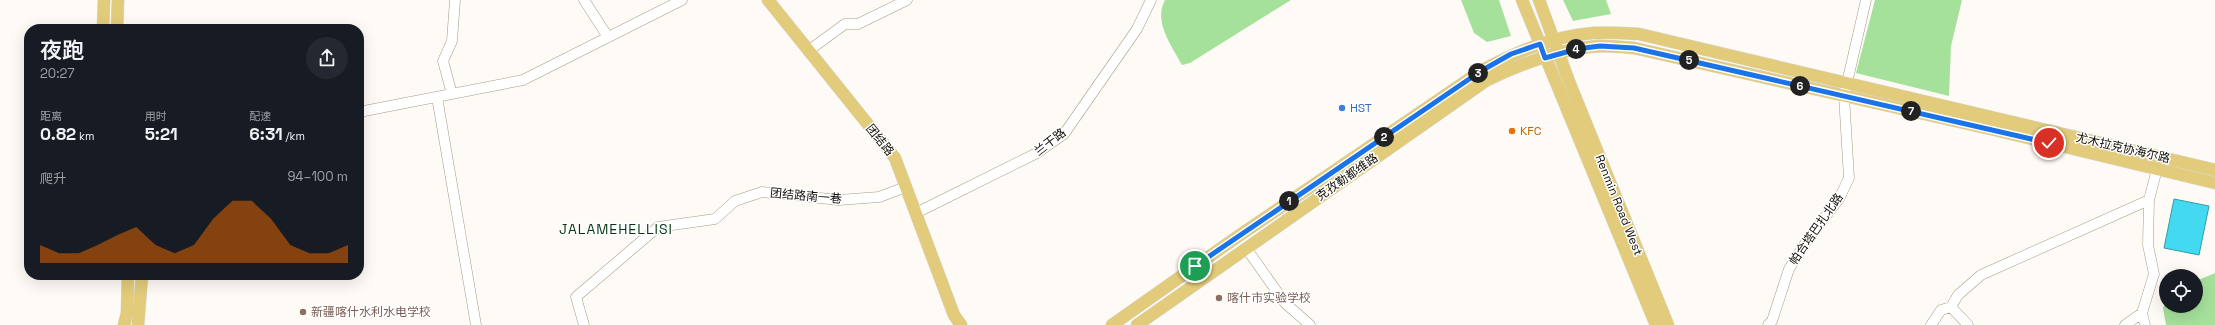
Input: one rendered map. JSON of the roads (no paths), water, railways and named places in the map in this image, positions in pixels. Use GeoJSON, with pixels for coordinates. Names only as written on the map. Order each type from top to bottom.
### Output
{"type":"FeatureCollection","features":[{"type":"Feature","properties":{"kind":"main road"},"geometry":{"type":"LineString","coordinates":[[103,24],[104,0]]}},
{"type":"Feature","properties":{"kind":"main road"},"geometry":{"type":"LineString","coordinates":[[118,0],[118,24]]}},
{"type":"Feature","properties":{"kind":"main road","name":"团结路"},"geometry":{"type":"LineString","coordinates":[[768,0],[895,158],[954,315],[961,325]]}},
{"type":"Feature","properties":{"kind":"main road","name":"Renmin Road West"},"geometry":{"type":"LineString","coordinates":[[1522,0],[1656,325]]}},
{"type":"Feature","properties":{"kind":"main road","name":"Renmin Road West"},"geometry":{"type":"LineString","coordinates":[[1539,0],[1570,84],[1668,325]]}},
{"type":"Feature","properties":{"kind":"main road","name":"尤木拉克协海尔路"},"geometry":{"type":"LineString","coordinates":[[1540,44],[1595,32],[1639,34],[2215,170]]}},
{"type":"Feature","properties":{"kind":"main road","name":"克孜勒都维路"},"geometry":{"type":"LineString","coordinates":[[1112,325],[1237,236],[1481,71],[1511,54],[1540,44]]}},
{"type":"Feature","properties":{"kind":"main road","name":"尤木拉克协海尔路"},"geometry":{"type":"LineString","coordinates":[[1545,58],[1600,46],[1634,48],[2215,183]]}},
{"type":"Feature","properties":{"kind":"main road","name":"克孜勒都维路"},"geometry":{"type":"LineString","coordinates":[[1137,325],[1487,80],[1516,66],[1545,58]]}},
{"type":"Feature","properties":{"kind":"main road"},"geometry":{"type":"LineString","coordinates":[[124,325],[127,314],[128,280]]}},
{"type":"Feature","properties":{"kind":"main road"},"geometry":{"type":"LineString","coordinates":[[138,325],[142,280]]}},
{"type":"Feature","properties":{"kind":"street"},"geometry":{"type":"LineString","coordinates":[[452,94],[443,61],[452,41],[455,0]]}},
{"type":"Feature","properties":{"kind":"street"},"geometry":{"type":"LineString","coordinates":[[584,0],[608,37]]}},
{"type":"Feature","properties":{"kind":"street"},"geometry":{"type":"LineString","coordinates":[[364,111],[523,80],[682,0]]}},
{"type":"Feature","properties":{"kind":"street"},"geometry":{"type":"LineString","coordinates":[[808,51],[845,24],[858,24],[907,0]]}},
{"type":"Feature","properties":{"kind":"street","name":"兰干路"},"geometry":{"type":"LineString","coordinates":[[916,213],[1038,153],[1064,134],[1138,29],[1151,0]]}},
{"type":"Feature","properties":{"kind":"street","name":"帕合塔巴扎北路"},"geometry":{"type":"LineString","coordinates":[[1768,325],[1772,321],[1789,269],[1808,239],[1839,199],[1849,178],[1844,96],[1866,0]]}},
{"type":"Feature","properties":{"kind":"street"},"geometry":{"type":"LineString","coordinates":[[437,97],[476,325]]}},
{"type":"Feature","properties":{"kind":"street"},"geometry":{"type":"LineString","coordinates":[[2144,325],[2142,313],[2154,274],[2148,245],[2149,200],[2157,169]]}},
{"type":"Feature","properties":{"kind":"street","name":"团结路南一巷"},"geometry":{"type":"LineString","coordinates":[[584,325],[576,297],[658,227],[715,219],[735,201],[762,192],[839,200],[879,197],[906,187]]}},
{"type":"Feature","properties":{"kind":"street"},"geometry":{"type":"LineString","coordinates":[[1931,325],[1941,310],[1951,307],[1958,295],[1981,275],[2149,200]]}},
{"type":"Feature","properties":{"kind":"street"},"geometry":{"type":"LineString","coordinates":[[1246,248],[1284,303],[1310,325]]}},
{"type":"Feature","properties":{"kind":"street"},"geometry":{"type":"LineString","coordinates":[[1951,307],[1968,325]]}},
{"type":"Feature","properties":{"kind":"street"},"geometry":{"type":"LineString","coordinates":[[2125,325],[2142,313]]}},
{"type":"Feature","properties":{"kind":"water"},"geometry":{"type":"Polygon","coordinates":[[[2174,199],[2209,206],[2199,255],[2164,248],[2174,199]]]}},
{"type":"Feature","properties":{"kind":"place","name":"HST"},"geometry":{"type":"Point","coordinates":[1342,108]}},
{"type":"Feature","properties":{"kind":"place","name":"KFC"},"geometry":{"type":"Point","coordinates":[1512,131]}},
{"type":"Feature","properties":{"kind":"place","name":"喀什市实验学校"},"geometry":{"type":"Point","coordinates":[1219,298]}},
{"type":"Feature","properties":{"kind":"place","name":"新疆喀什水利水电学校"},"geometry":{"type":"Point","coordinates":[303,312]}},
{"type":"Feature","properties":{"kind":"district","name":"JALAMEHELLISI"},"geometry":{"type":"Point","coordinates":[616,229]}}]}
